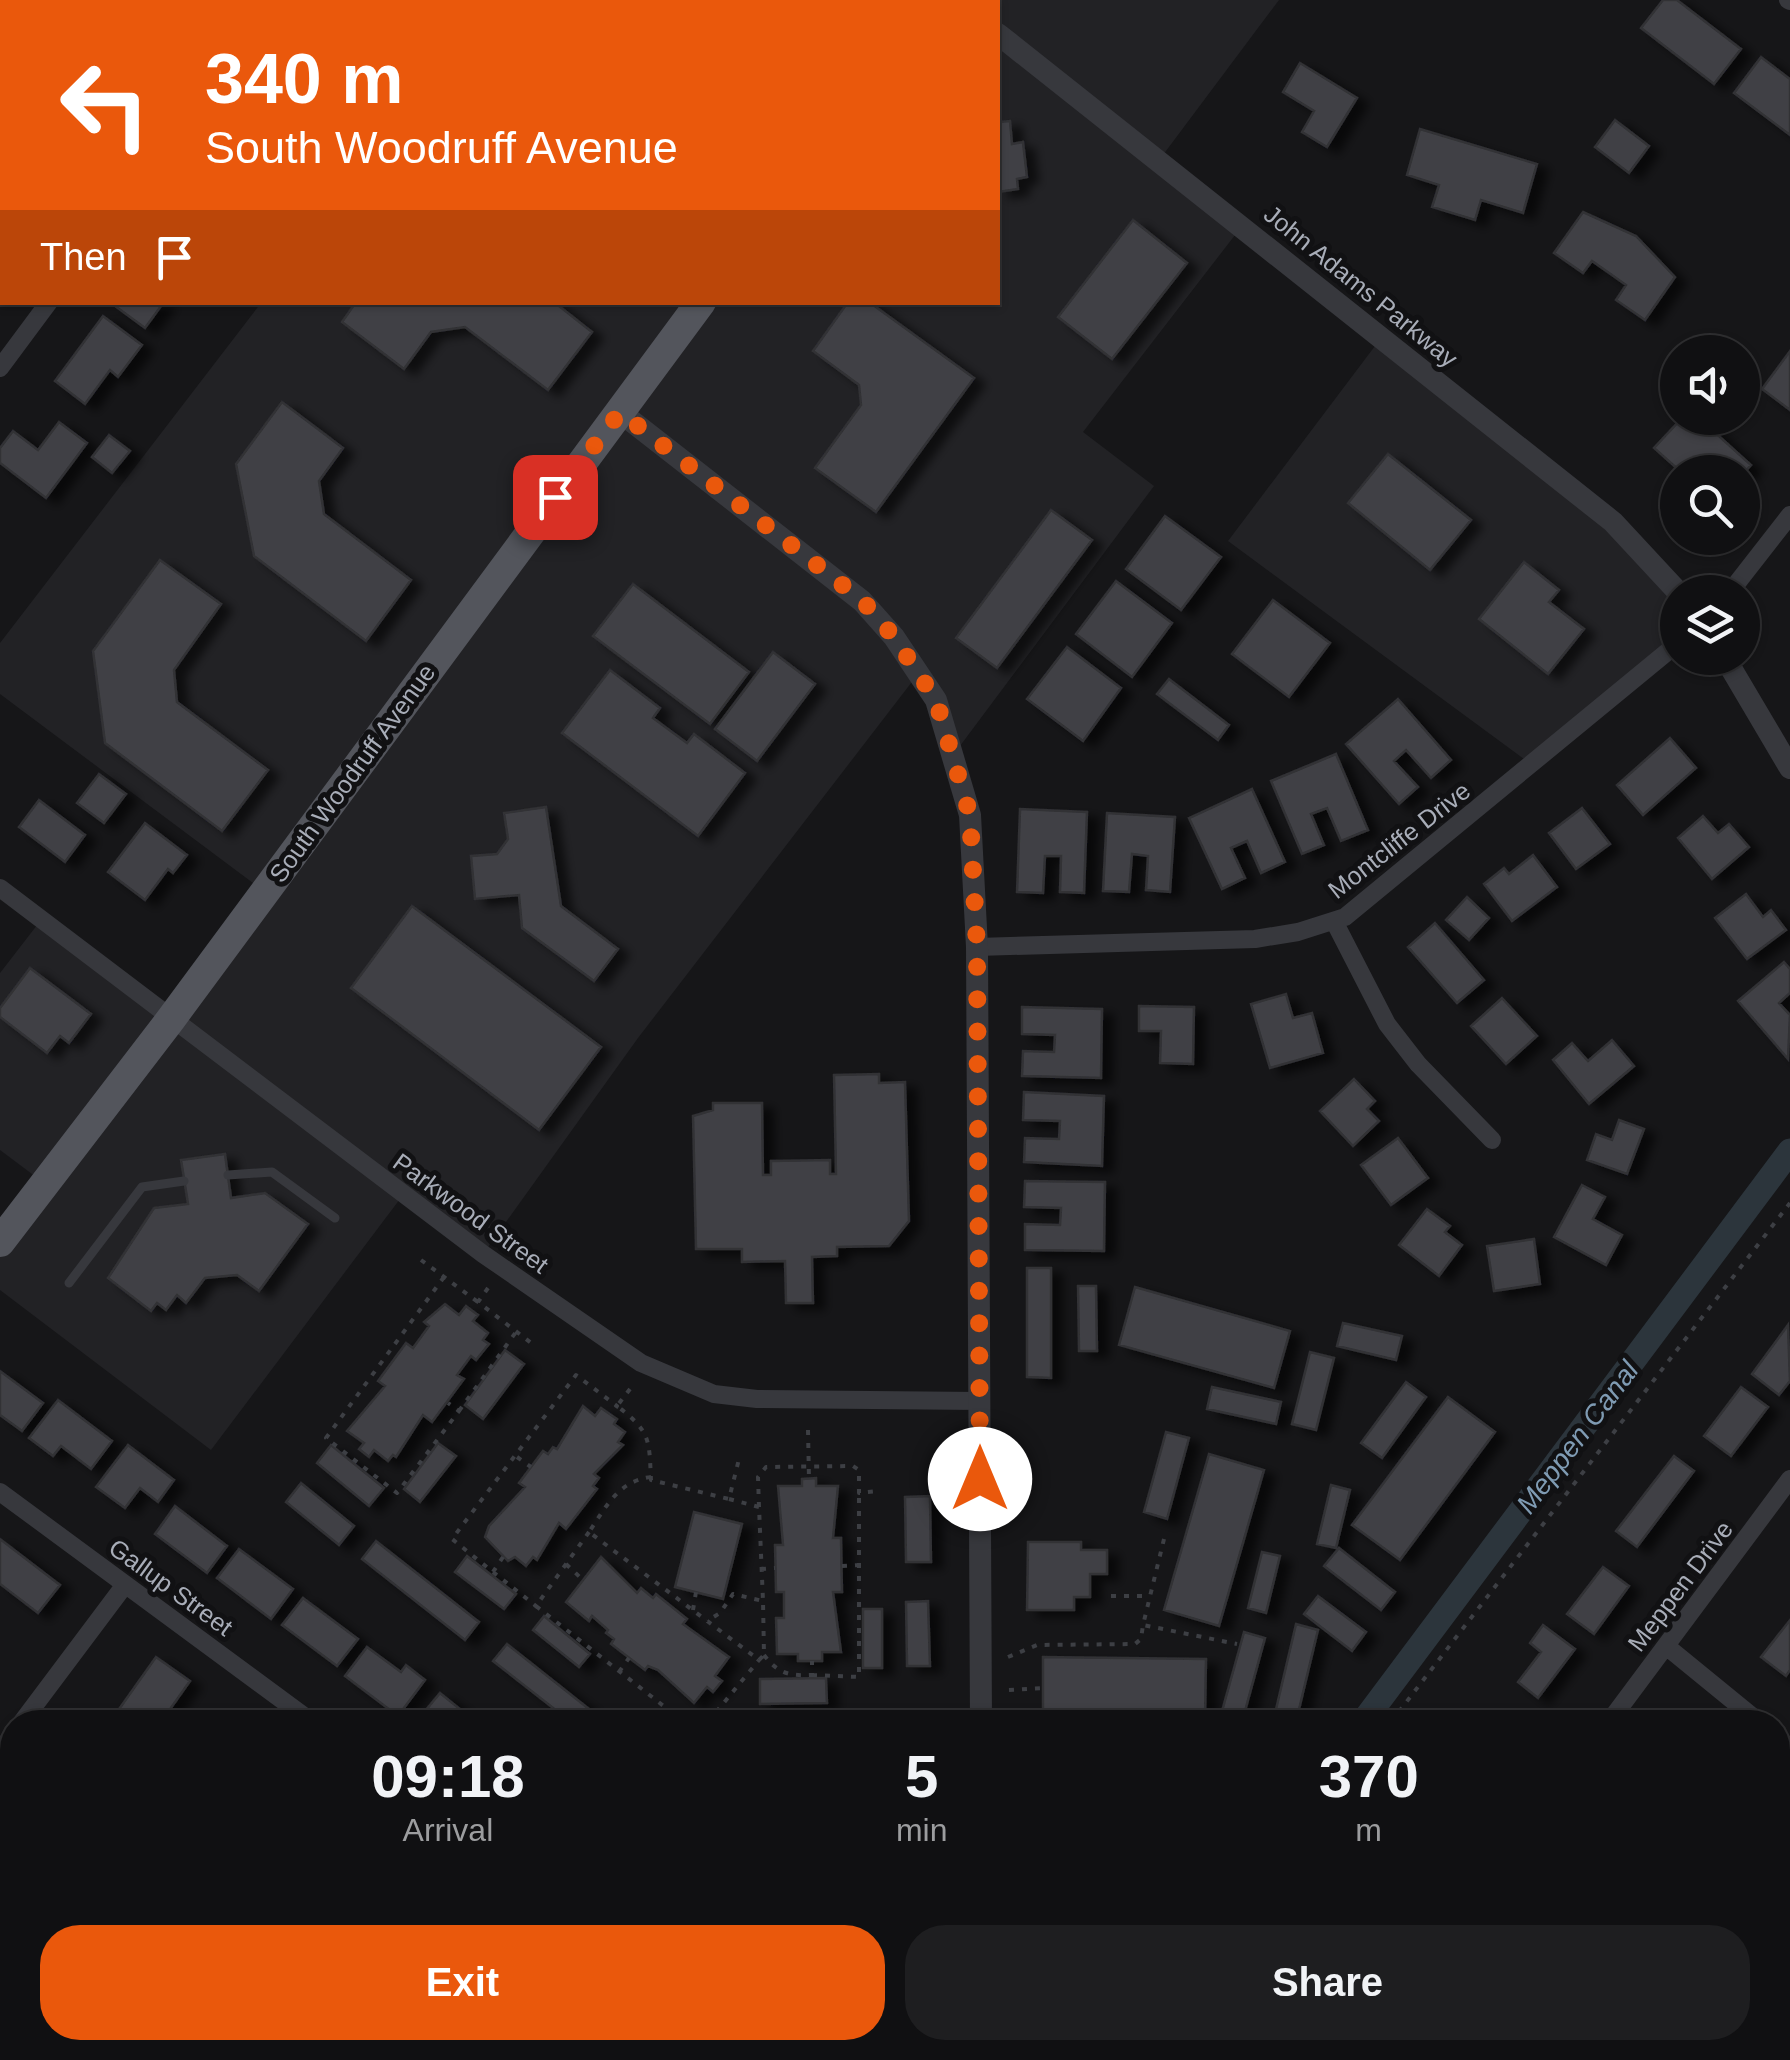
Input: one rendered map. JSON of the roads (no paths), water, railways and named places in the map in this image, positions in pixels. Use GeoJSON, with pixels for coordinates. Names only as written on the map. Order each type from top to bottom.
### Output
{"type":"FeatureCollection","features":[{"type":"Feature","properties":{"kind":"main road","name":"South Woodruff Avenue"},"geometry":{"type":"LineString","coordinates":[[0,1242],[171,1019],[699,305]]}},
{"type":"Feature","properties":{"kind":"street","name":"John Adams Parkway"},"geometry":{"type":"LineString","coordinates":[[1000,36],[1613,522],[1662,575]]}},
{"type":"Feature","properties":{"kind":"street"},"geometry":{"type":"LineString","coordinates":[[0,368],[47,305]]}},
{"type":"Feature","properties":{"kind":"street"},"geometry":{"type":"LineString","coordinates":[[620,412],[862,600],[900,646],[936,700],[961,776],[970,815],[977,947],[980,1710]]}},
{"type":"Feature","properties":{"kind":"street"},"geometry":{"type":"LineString","coordinates":[[1743,575],[1790,515]]}},
{"type":"Feature","properties":{"kind":"street","name":"Montcliffe Drive"},"geometry":{"type":"LineString","coordinates":[[977,947],[1254,938],[1334,921],[1370,901],[1660,658]]}},
{"type":"Feature","properties":{"kind":"street"},"geometry":{"type":"LineString","coordinates":[[1735,675],[1790,768]]}},
{"type":"Feature","properties":{"kind":"street","name":"Parkwood Street"},"geometry":{"type":"LineString","coordinates":[[0,888],[483,1254],[641,1364],[714,1394],[758,1400],[980,1401]]}},
{"type":"Feature","properties":{"kind":"street"},"geometry":{"type":"LineString","coordinates":[[1334,921],[1387,1024],[1418,1064],[1492,1140]]}},
{"type":"Feature","properties":{"kind":"street","name":"Meppen Drive"},"geometry":{"type":"LineString","coordinates":[[1618,1710],[1790,1479]]}},
{"type":"Feature","properties":{"kind":"street","name":"Gallup Street"},"geometry":{"type":"LineString","coordinates":[[0,1492],[295,1710]]}},
{"type":"Feature","properties":{"kind":"street"},"geometry":{"type":"LineString","coordinates":[[31,1710],[124,1586]]}},
{"type":"Feature","properties":{"kind":"street"},"geometry":{"type":"LineString","coordinates":[[1666,1646],[1743,1710]]}},
{"type":"Feature","properties":{"kind":"lane"},"geometry":{"type":"LineString","coordinates":[[228,1175],[272,1172],[335,1218]]}},
{"type":"Feature","properties":{"kind":"lane"},"geometry":{"type":"LineString","coordinates":[[69,1283],[142,1187],[184,1182]]}},
{"type":"Feature","properties":{"kind":"waterway","name":"Meppen Canal"},"geometry":{"type":"LineString","coordinates":[[1372,1710],[1790,1151]]}}]}
